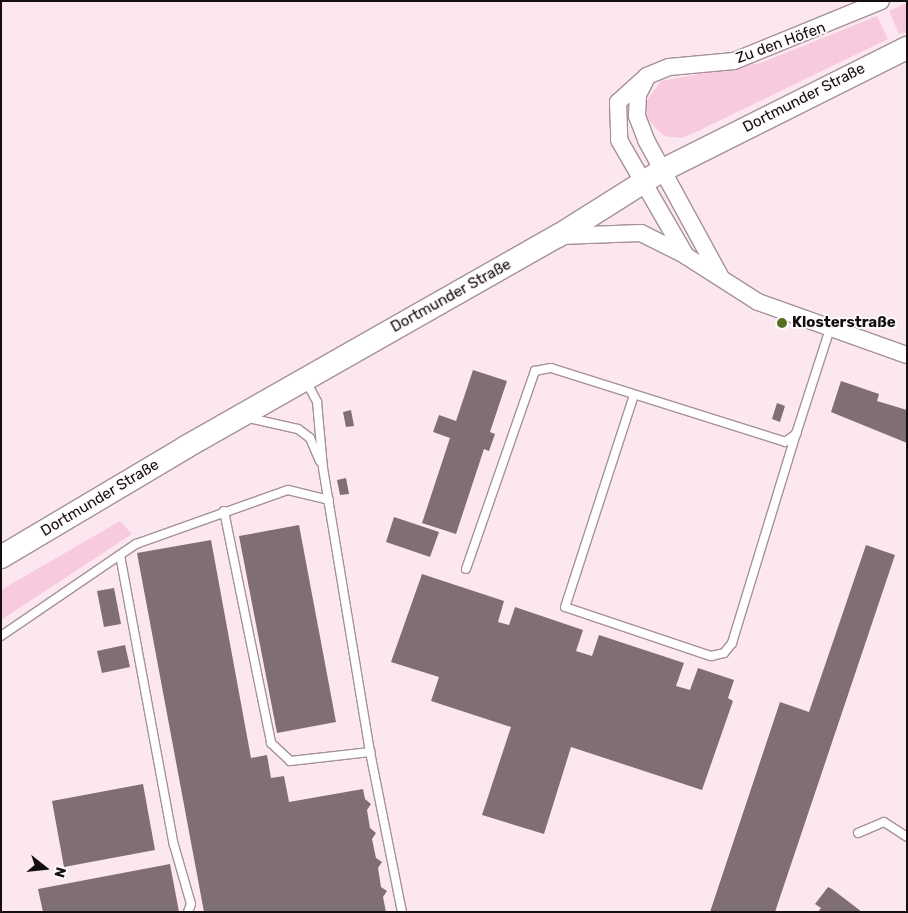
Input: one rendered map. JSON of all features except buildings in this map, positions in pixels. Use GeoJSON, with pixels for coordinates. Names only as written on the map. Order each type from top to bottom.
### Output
{"type":"FeatureCollection","features":[{"type":"Feature","properties":{"kind":"main road","name":"Dortmunder Straße"},"geometry":{"type":"LineString","coordinates":[[1,557],[237,418],[558,236],[663,170],[907,48]]}},
{"type":"Feature","properties":{"kind":"street","name":"Zu den Höfen"},"geometry":{"type":"LineString","coordinates":[[644,182],[620,140],[618,102],[647,76],[669,67],[734,61],[842,20],[881,1]]}},
{"type":"Feature","properties":{"kind":"street"},"geometry":{"type":"LineString","coordinates":[[647,76],[638,96],[637,116],[663,170],[720,276]]}},
{"type":"Feature","properties":{"kind":"street"},"geometry":{"type":"LineString","coordinates":[[644,182],[686,256]]}},
{"type":"Feature","properties":{"kind":"street"},"geometry":{"type":"LineString","coordinates":[[558,236],[641,233],[720,276],[758,302],[907,355]]}},
{"type":"Feature","properties":{"kind":"lane"},"geometry":{"type":"LineString","coordinates":[[634,395],[565,607],[711,656],[724,653],[732,643],[830,329]]}},
{"type":"Feature","properties":{"kind":"lane"},"geometry":{"type":"LineString","coordinates":[[466,569],[535,371],[551,368],[776,441],[784,442],[796,434]]}},
{"type":"Feature","properties":{"kind":"lane"},"geometry":{"type":"LineString","coordinates":[[305,379],[317,402],[323,468],[370,752],[402,912]]}},
{"type":"Feature","properties":{"kind":"lane"},"geometry":{"type":"LineString","coordinates":[[237,418],[298,429],[310,438],[323,468]]}},
{"type":"Feature","properties":{"kind":"lane"},"geometry":{"type":"LineString","coordinates":[[1,636],[136,544],[224,511],[288,490],[329,500]]}},
{"type":"Feature","properties":{"kind":"lane"},"geometry":{"type":"LineString","coordinates":[[224,511],[271,743],[290,761],[370,752]]}},
{"type":"Feature","properties":{"kind":"lane"},"geometry":{"type":"LineString","coordinates":[[120,555],[174,845],[191,904],[188,912]]}},
{"type":"Feature","properties":{"kind":"lane"},"geometry":{"type":"LineString","coordinates":[[858,833],[884,822],[907,837]]}},
{"type":"Feature","properties":{"kind":"shaded area"},"geometry":{"type":"Polygon","coordinates":[[[907,3],[907,32],[899,34],[889,11],[907,3]]]}},
{"type":"Feature","properties":{"kind":"shaded area"},"geometry":{"type":"Polygon","coordinates":[[[877,16],[888,39],[694,133],[681,138],[664,136],[646,118],[647,100],[661,81],[761,63],[877,16]]]}},
{"type":"Feature","properties":{"kind":"shaded area"},"geometry":{"type":"Polygon","coordinates":[[[120,521],[132,534],[1,620],[1,590],[120,521]]]}},
{"type":"Feature","properties":{"kind":"place","name":"Klosterstraße"},"geometry":{"type":"Point","coordinates":[782,323]}}]}
